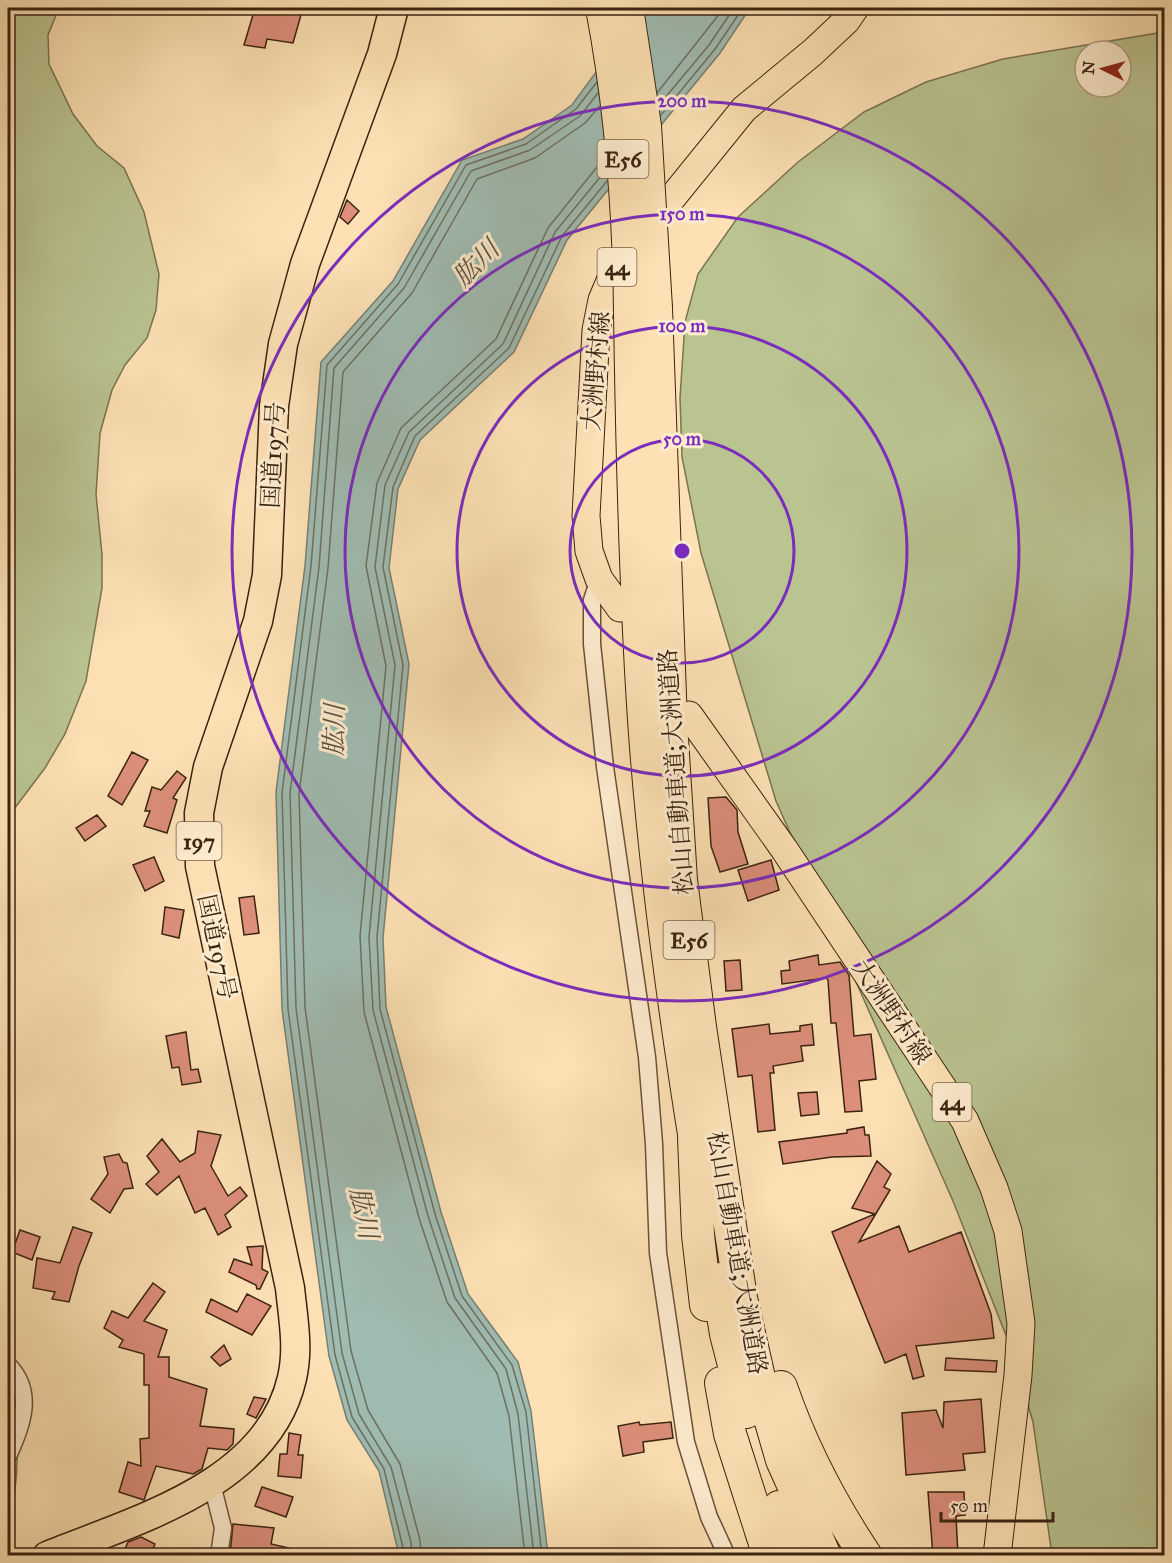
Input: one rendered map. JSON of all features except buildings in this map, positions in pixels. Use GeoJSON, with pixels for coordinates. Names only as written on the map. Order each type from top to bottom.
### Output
{"type":"FeatureCollection","features":[{"type":"Feature","properties":{"kind":"highway","name":"国道197号"},"geometry":{"type":"LineString","coordinates":[[47,1556],[171,1505],[212,1484],[251,1452],[274,1422],[292,1379],[296,1340],[290,1288],[200,866],[199,813],[208,766],[258,621],[267,575],[274,406],[283,344],[305,264],[382,54],[394,8]]}},
{"type":"Feature","properties":{"kind":"highway","name":"松山自動車道;大洲道路"},"geometry":{"type":"LineString","coordinates":[[602,8],[614,69],[643,310],[681,880],[704,1131],[726,1334],[741,1398],[763,1468],[800,1556]]}},
{"type":"Feature","properties":{"kind":"highway","name":"松山自動車道;大洲道路"},"geometry":{"type":"LineString","coordinates":[[627,8],[645,126],[643,310]]}},
{"type":"Feature","properties":{"kind":"highway","name":"松山自動車道;大洲道路"},"geometry":{"type":"LineString","coordinates":[[704,1131],[762,1391],[782,1460],[825,1556]]}},
{"type":"Feature","properties":{"kind":"highway"},"geometry":{"type":"LineString","coordinates":[[704,1131],[698,1235],[707,1311],[730,1434],[769,1556]]}},
{"type":"Feature","properties":{"kind":"highway"},"geometry":{"type":"LineString","coordinates":[[704,1131],[735,1201],[767,1345],[794,1423],[827,1495],[866,1556]]}},
{"type":"Feature","properties":{"kind":"main road","name":"大洲野村線"},"geometry":{"type":"LineString","coordinates":[[620,608],[599,579],[589,551],[586,516],[596,330],[602,300],[616,267],[744,109],[813,52],[846,21],[855,8]]}},
{"type":"Feature","properties":{"kind":"main road","name":"大洲野村線"},"geometry":{"type":"LineString","coordinates":[[689,715],[784,849],[965,1121],[994,1188],[1008,1231],[1021,1323],[1018,1375],[997,1556]]}},
{"type":"Feature","properties":{"kind":"street"},"geometry":{"type":"LineString","coordinates":[[599,579],[592,600],[592,645],[605,767],[647,1057],[654,1144],[658,1253],[687,1443],[709,1517],[727,1556]]}},
{"type":"Feature","properties":{"kind":"street"},"geometry":{"type":"LineString","coordinates":[[8,1365],[22,1382],[24,1403],[22,1427],[8,1456]]}},
{"type":"Feature","properties":{"kind":"street"},"geometry":{"type":"LineString","coordinates":[[212,1484],[223,1528],[219,1556]]}},
{"type":"Feature","properties":{"kind":"green space"},"geometry":{"type":"Polygon","coordinates":[[[8,8],[59,8],[48,35],[49,64],[73,114],[97,146],[124,168],[144,212],[159,274],[156,310],[147,338],[125,365],[112,390],[100,433],[96,494],[102,555],[102,588],[86,681],[65,734],[45,768],[8,817],[8,8]]]}},
{"type":"Feature","properties":{"kind":"green space"},"geometry":{"type":"Polygon","coordinates":[[[1164,32],[1164,1555],[1052,1555],[1033,1422],[1011,1348],[953,1201],[776,801],[701,553],[682,457],[680,398],[685,322],[698,274],[738,217],[798,162],[864,112],[926,82],[1003,59],[1073,47],[1073,99],[1133,99],[1133,39],[1122,39],[1164,32]]]}},
{"type":"Feature","properties":{"kind":"green space"},"geometry":{"type":"Polygon","coordinates":[[[8,1374],[14,1413],[17,1467],[16,1486],[8,1524],[8,1374]]]}},
{"type":"Feature","properties":{"kind":"water","name":"肱川"},"geometry":{"type":"Polygon","coordinates":[[[643,8],[750,8],[720,53],[567,240],[514,352],[420,440],[398,489],[389,568],[409,664],[383,938],[386,1007],[441,1212],[468,1294],[518,1362],[531,1411],[548,1555],[399,1555],[379,1471],[347,1420],[329,1356],[282,1009],[276,792],[305,566],[321,362],[393,281],[462,160],[523,139],[572,105],[643,8]]]}}]}
